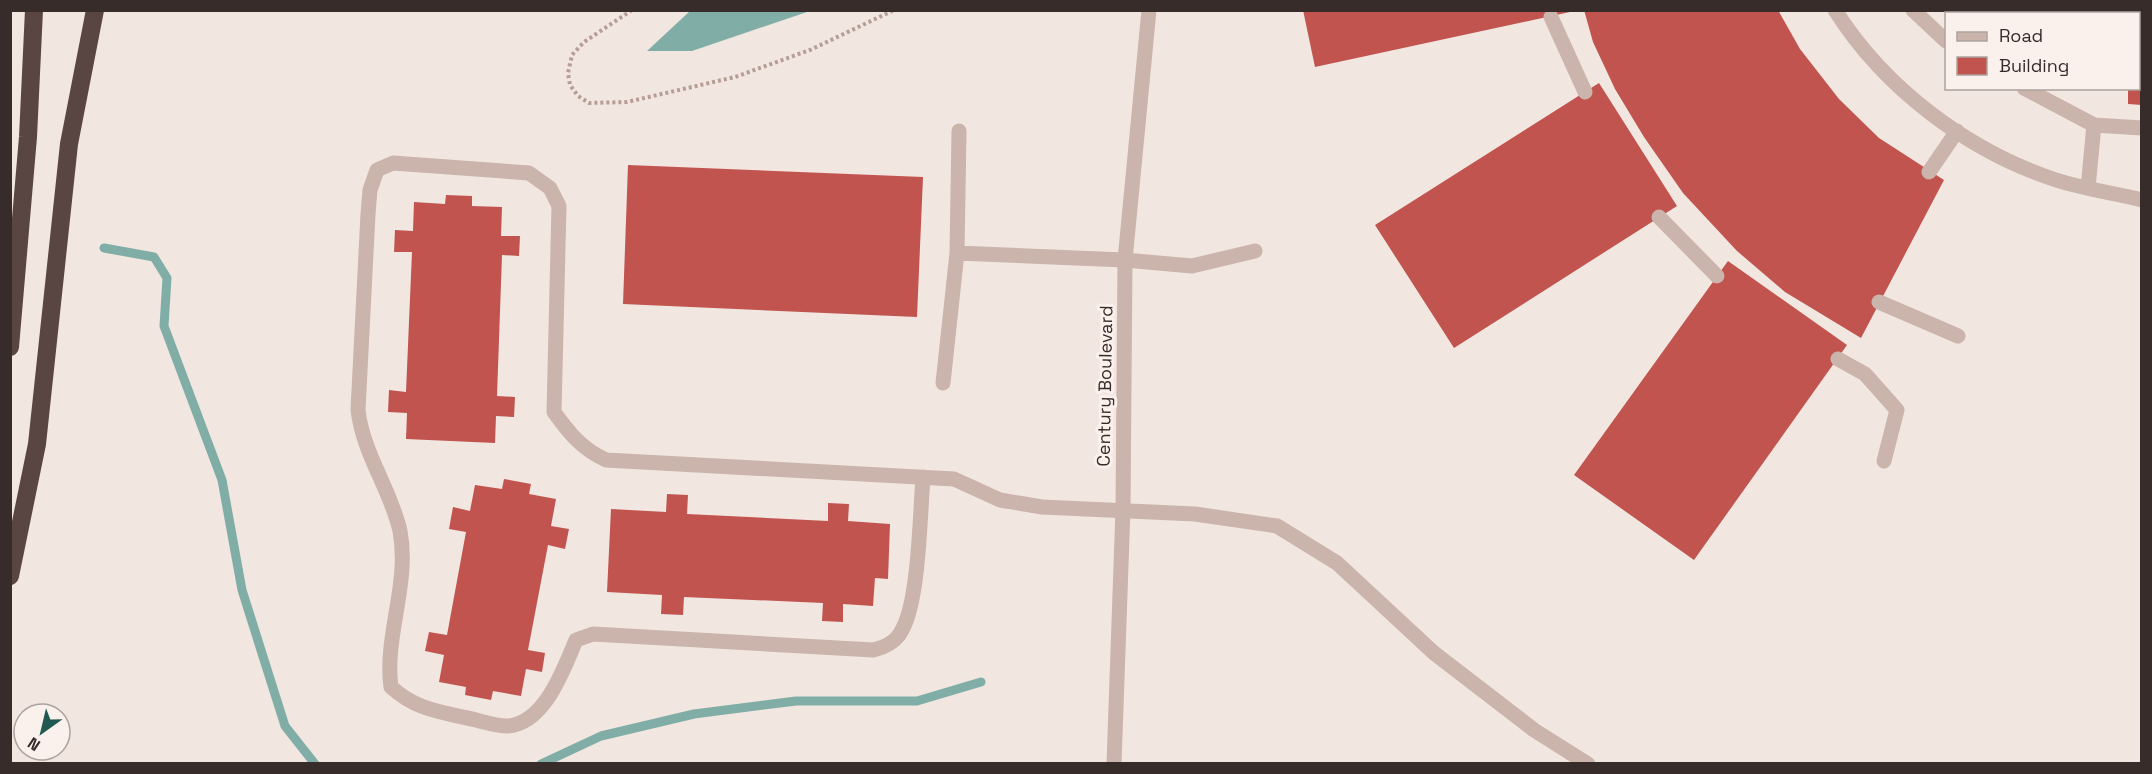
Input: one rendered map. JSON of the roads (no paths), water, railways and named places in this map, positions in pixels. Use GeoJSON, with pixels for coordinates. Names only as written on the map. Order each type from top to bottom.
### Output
{"type":"FeatureCollection","features":[{"type":"Feature","properties":{"kind":"highway"},"geometry":{"type":"LineString","coordinates":[[10,347],[28,137],[34,10]]}},
{"type":"Feature","properties":{"kind":"highway"},"geometry":{"type":"LineString","coordinates":[[10,576],[37,444],[69,144],[95,10]]}},
{"type":"Feature","properties":{"kind":"street","name":"Century Boulevard"},"geometry":{"type":"LineString","coordinates":[[1114,764],[1123,509],[1125,260],[1149,10]]}},
{"type":"Feature","properties":{"kind":"street"},"geometry":{"type":"LineString","coordinates":[[1835,10],[1852,38],[1893,83],[1996,156],[2057,180],[2142,200]]}},
{"type":"Feature","properties":{"kind":"street"},"geometry":{"type":"LineString","coordinates":[[1913,10],[1945,39]]}},
{"type":"Feature","properties":{"kind":"street"},"geometry":{"type":"LineString","coordinates":[[1551,17],[1584,92]]}},
{"type":"Feature","properties":{"kind":"street"},"geometry":{"type":"LineString","coordinates":[[2028,90],[2094,125],[2142,128]]}},
{"type":"Feature","properties":{"kind":"street"},"geometry":{"type":"LineString","coordinates":[[2088,188],[2094,125]]}},
{"type":"Feature","properties":{"kind":"street"},"geometry":{"type":"LineString","coordinates":[[1929,172],[1957,130]]}},
{"type":"Feature","properties":{"kind":"street"},"geometry":{"type":"LineString","coordinates":[[943,383],[957,253],[959,131]]}},
{"type":"Feature","properties":{"kind":"street"},"geometry":{"type":"LineString","coordinates":[[923,477],[911,609],[902,631],[889,646],[873,651],[593,634],[576,640],[551,697],[529,717],[508,726],[426,709],[407,701],[391,687],[388,664],[400,593],[400,531],[361,434],[358,410],[368,214],[370,190],[377,170],[393,163],[529,173],[550,188],[559,206],[554,412],[570,436],[591,453],[606,460],[923,477],[954,479],[1000,500],[1042,507],[1195,514],[1276,526],[1337,563],[1434,653],[1534,730],[1588,764]]}},
{"type":"Feature","properties":{"kind":"street"},"geometry":{"type":"LineString","coordinates":[[1659,217],[1717,276]]}},
{"type":"Feature","properties":{"kind":"street"},"geometry":{"type":"LineString","coordinates":[[957,253],[1125,260],[1192,266],[1255,251]]}},
{"type":"Feature","properties":{"kind":"street"},"geometry":{"type":"LineString","coordinates":[[1879,302],[1958,336]]}},
{"type":"Feature","properties":{"kind":"street"},"geometry":{"type":"LineString","coordinates":[[1838,359],[1865,374],[1897,410],[1884,461]]}},
{"type":"Feature","properties":{"kind":"water"},"geometry":{"type":"Polygon","coordinates":[[[690,11],[810,11],[692,51],[647,51],[690,11]]]}},
{"type":"Feature","properties":{"kind":"waterway"},"geometry":{"type":"LineString","coordinates":[[104,248],[154,257],[167,278],[164,326],[222,480],[242,590],[285,726],[315,764]]}},
{"type":"Feature","properties":{"kind":"waterway"},"geometry":{"type":"LineString","coordinates":[[541,764],[601,736],[694,714],[796,701],[917,701],[981,682]]}}]}
